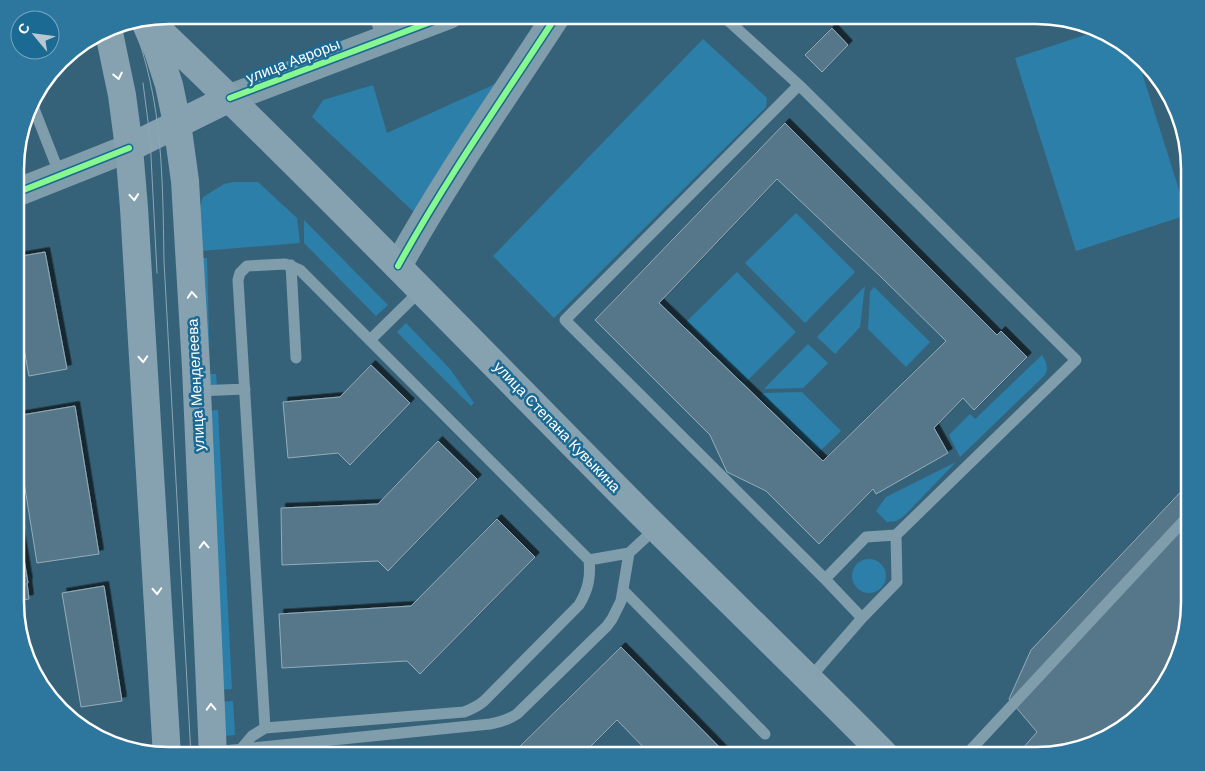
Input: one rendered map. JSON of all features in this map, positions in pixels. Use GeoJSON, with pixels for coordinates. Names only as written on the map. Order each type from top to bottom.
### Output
{"type":"FeatureCollection","features":[{"type":"Feature","properties":{"kind":"main road","name":"улица Степана Кувыкина"},"geometry":{"type":"LineString","coordinates":[[152,25],[230,98],[422,289],[656,528],[877,747]]}},
{"type":"Feature","properties":{"kind":"main road","name":"улица Менделеева"},"geometry":{"type":"LineString","coordinates":[[148,26],[169,85],[178,123],[185,181],[197,392],[213,747]]}},
{"type":"Feature","properties":{"kind":"main road","name":"улица Степана Кувыкина"},"geometry":{"type":"LineString","coordinates":[[119,33],[158,51],[230,98]]}},
{"type":"Feature","properties":{"kind":"main road"},"geometry":{"type":"LineString","coordinates":[[110,37],[122,95],[135,218],[166,747]]}},
{"type":"Feature","properties":{"kind":"main road","name":"улица Авроры"},"geometry":{"type":"LineString","coordinates":[[129,148],[230,98]]}},
{"type":"Feature","properties":{"kind":"street","name":"улица Авроры"},"geometry":{"type":"LineString","coordinates":[[230,98],[425,24]]}},
{"type":"Feature","properties":{"kind":"street"},"geometry":{"type":"LineString","coordinates":[[398,266],[443,189],[551,24]]}},
{"type":"Feature","properties":{"kind":"street"},"geometry":{"type":"LineString","coordinates":[[24,190],[129,148]]}},
{"type":"Feature","properties":{"kind":"lane"},"geometry":{"type":"LineString","coordinates":[[377,24],[383,40]]}},
{"type":"Feature","properties":{"kind":"lane"},"geometry":{"type":"LineString","coordinates":[[732,24],[799,85],[1076,360],[896,535],[866,537],[825,579]]}},
{"type":"Feature","properties":{"kind":"lane"},"geometry":{"type":"LineString","coordinates":[[799,85],[565,320],[862,618]]}},
{"type":"Feature","properties":{"kind":"lane"},"geometry":{"type":"LineString","coordinates":[[35,112],[60,175]]}},
{"type":"Feature","properties":{"kind":"lane"},"geometry":{"type":"LineString","coordinates":[[242,747],[252,736],[264,728],[464,712],[474,708],[579,605],[590,580],[589,560],[300,270],[285,264],[247,266],[239,276],[264,728]]}},
{"type":"Feature","properties":{"kind":"lane"},"geometry":{"type":"LineString","coordinates":[[291,266],[296,358]]}},
{"type":"Feature","properties":{"kind":"lane"},"geometry":{"type":"LineString","coordinates":[[370,340],[422,289]]}},
{"type":"Feature","properties":{"kind":"lane"},"geometry":{"type":"LineString","coordinates":[[197,392],[245,389]]}},
{"type":"Feature","properties":{"kind":"lane"},"geometry":{"type":"LineString","coordinates":[[973,747],[1181,524]]}},
{"type":"Feature","properties":{"kind":"lane"},"geometry":{"type":"LineString","coordinates":[[589,560],[629,553],[656,528]]}},
{"type":"Feature","properties":{"kind":"lane"},"geometry":{"type":"LineString","coordinates":[[809,679],[862,618],[897,582],[896,535]]}},
{"type":"Feature","properties":{"kind":"lane"},"geometry":{"type":"LineString","coordinates":[[310,747],[490,724],[505,721],[517,714],[607,626],[617,610],[624,590],[629,553]]}},
{"type":"Feature","properties":{"kind":"lane"},"geometry":{"type":"LineString","coordinates":[[624,590],[765,734]]}},
{"type":"Feature","properties":{"kind":"shaded area"},"geometry":{"type":"Polygon","coordinates":[[[1089,34],[1117,48],[1139,66],[1181,196],[1181,217],[1076,251],[1015,58],[1089,34]]]}},
{"type":"Feature","properties":{"kind":"shaded area"},"geometry":{"type":"Polygon","coordinates":[[[703,39],[767,98],[766,107],[554,318],[493,256],[703,39]]]}},
{"type":"Feature","properties":{"kind":"shaded area"},"geometry":{"type":"Polygon","coordinates":[[[504,80],[415,213],[312,117],[323,100],[373,85],[387,133],[504,80]]]}},
{"type":"Feature","properties":{"kind":"shaded area"},"geometry":{"type":"Polygon","coordinates":[[[258,182],[297,218],[300,243],[201,251],[197,217],[203,197],[224,184],[258,182]]]}},
{"type":"Feature","properties":{"kind":"shaded area"},"geometry":{"type":"Polygon","coordinates":[[[796,213],[855,272],[805,323],[745,263],[796,213]]]}},
{"type":"Feature","properties":{"kind":"shaded area"},"geometry":{"type":"Polygon","coordinates":[[[304,220],[388,305],[376,316],[304,243],[304,220]]]}},
{"type":"Feature","properties":{"kind":"shaded area"},"geometry":{"type":"Polygon","coordinates":[[[200,258],[207,258],[210,374],[216,374],[217,386],[204,386],[200,258]]]}},
{"type":"Feature","properties":{"kind":"shaded area"},"geometry":{"type":"Polygon","coordinates":[[[737,272],[796,332],[746,382],[686,322],[737,272]]]}},
{"type":"Feature","properties":{"kind":"shaded area"},"geometry":{"type":"Polygon","coordinates":[[[865,286],[860,327],[835,354],[817,337],[865,286]]]}},
{"type":"Feature","properties":{"kind":"shaded area"},"geometry":{"type":"Polygon","coordinates":[[[874,287],[930,342],[906,367],[868,329],[870,292],[874,287]]]}},
{"type":"Feature","properties":{"kind":"shaded area"},"geometry":{"type":"Polygon","coordinates":[[[406,323],[450,369],[474,403],[471,406],[397,332],[406,323]]]}},
{"type":"Feature","properties":{"kind":"shaded area"},"geometry":{"type":"Polygon","coordinates":[[[808,344],[828,363],[803,388],[764,389],[808,344]]]}},
{"type":"Feature","properties":{"kind":"shaded area"},"geometry":{"type":"Polygon","coordinates":[[[1042,355],[1047,367],[1045,375],[960,457],[949,435],[970,414],[975,419],[1042,355]]]}},
{"type":"Feature","properties":{"kind":"shaded area"},"geometry":{"type":"Polygon","coordinates":[[[802,392],[841,431],[818,453],[760,396],[763,393],[802,392]]]}},
{"type":"Feature","properties":{"kind":"shaded area"},"geometry":{"type":"Polygon","coordinates":[[[218,410],[232,689],[220,690],[206,411],[218,410]]]}},
{"type":"Feature","properties":{"kind":"shaded area"},"geometry":{"type":"Polygon","coordinates":[[[956,462],[903,517],[896,521],[887,522],[876,511],[886,497],[956,462]]]}},
{"type":"Feature","properties":{"kind":"shaded area"},"geometry":{"type":"Polygon","coordinates":[[[869,559],[881,564],[886,576],[881,588],[869,593],[857,588],[852,576],[857,564],[869,559]]]}},
{"type":"Feature","properties":{"kind":"shaded area"},"geometry":{"type":"Polygon","coordinates":[[[233,701],[235,735],[222,736],[220,702],[233,701]]]}},
{"type":"Feature","properties":{"kind":"building"},"geometry":{"type":"Polygon","coordinates":[[[832,28],[848,45],[822,72],[805,55],[832,28]]]}},
{"type":"Feature","properties":{"kind":"building"},"geometry":{"type":"Polygon","coordinates":[[[785,123],[997,335],[1001,331],[1027,357],[974,410],[963,398],[934,428],[948,453],[876,494],[873,489],[819,544],[766,491],[727,472],[710,435],[595,320],[785,123]],[[777,179],[659,303],[823,461],[946,341],[777,179]]]}},
{"type":"Feature","properties":{"kind":"building"},"geometry":{"type":"Polygon","coordinates":[[[45,252],[67,369],[29,376],[24,349],[24,256],[45,252]]]}},
{"type":"Feature","properties":{"kind":"building"},"geometry":{"type":"Polygon","coordinates":[[[371,365],[410,403],[350,465],[338,453],[288,458],[283,402],[340,397],[371,365]]]}},
{"type":"Feature","properties":{"kind":"building"},"geometry":{"type":"Polygon","coordinates":[[[75,406],[99,554],[37,563],[24,482],[24,415],[75,406]]]}},
{"type":"Feature","properties":{"kind":"building"},"geometry":{"type":"Polygon","coordinates":[[[438,441],[477,479],[388,571],[378,561],[282,565],[281,508],[378,504],[438,441]]]}},
{"type":"Feature","properties":{"kind":"building"},"geometry":{"type":"Polygon","coordinates":[[[1181,492],[1181,612],[1178,631],[1174,649],[1166,667],[1157,683],[1139,705],[1109,728],[1083,740],[1046,747],[1024,747],[1037,732],[1009,699],[1031,650],[1181,492]]]}},
{"type":"Feature","properties":{"kind":"building"},"geometry":{"type":"Polygon","coordinates":[[[497,519],[535,557],[420,674],[407,661],[282,668],[279,614],[411,606],[497,519]]]}},
{"type":"Feature","properties":{"kind":"building"},"geometry":{"type":"Polygon","coordinates":[[[24,559],[28,583],[29,599],[24,600],[24,559]]]}},
{"type":"Feature","properties":{"kind":"building"},"geometry":{"type":"Polygon","coordinates":[[[104,586],[122,701],[81,707],[62,593],[104,586]]]}},
{"type":"Feature","properties":{"kind":"building"},"geometry":{"type":"Polygon","coordinates":[[[621,647],[719,747],[643,747],[617,720],[590,747],[519,747],[621,647]]]}},
{"type":"Feature","properties":{"kind":"tram line"},"geometry":{"type":"LineString","coordinates":[[135,28],[150,81],[160,147],[164,261],[191,747]]}},
{"type":"Feature","properties":{"kind":"tram line"},"geometry":{"type":"LineString","coordinates":[[143,83],[150,137],[157,273]]}},
{"type":"Feature","properties":{"kind":"cycle path"},"geometry":{"type":"LineString","coordinates":[[230,98],[425,24]]}},
{"type":"Feature","properties":{"kind":"cycle path"},"geometry":{"type":"LineString","coordinates":[[398,266],[455,170],[551,24]]}},
{"type":"Feature","properties":{"kind":"cycle path"},"geometry":{"type":"LineString","coordinates":[[24,190],[129,148]]}}]}
